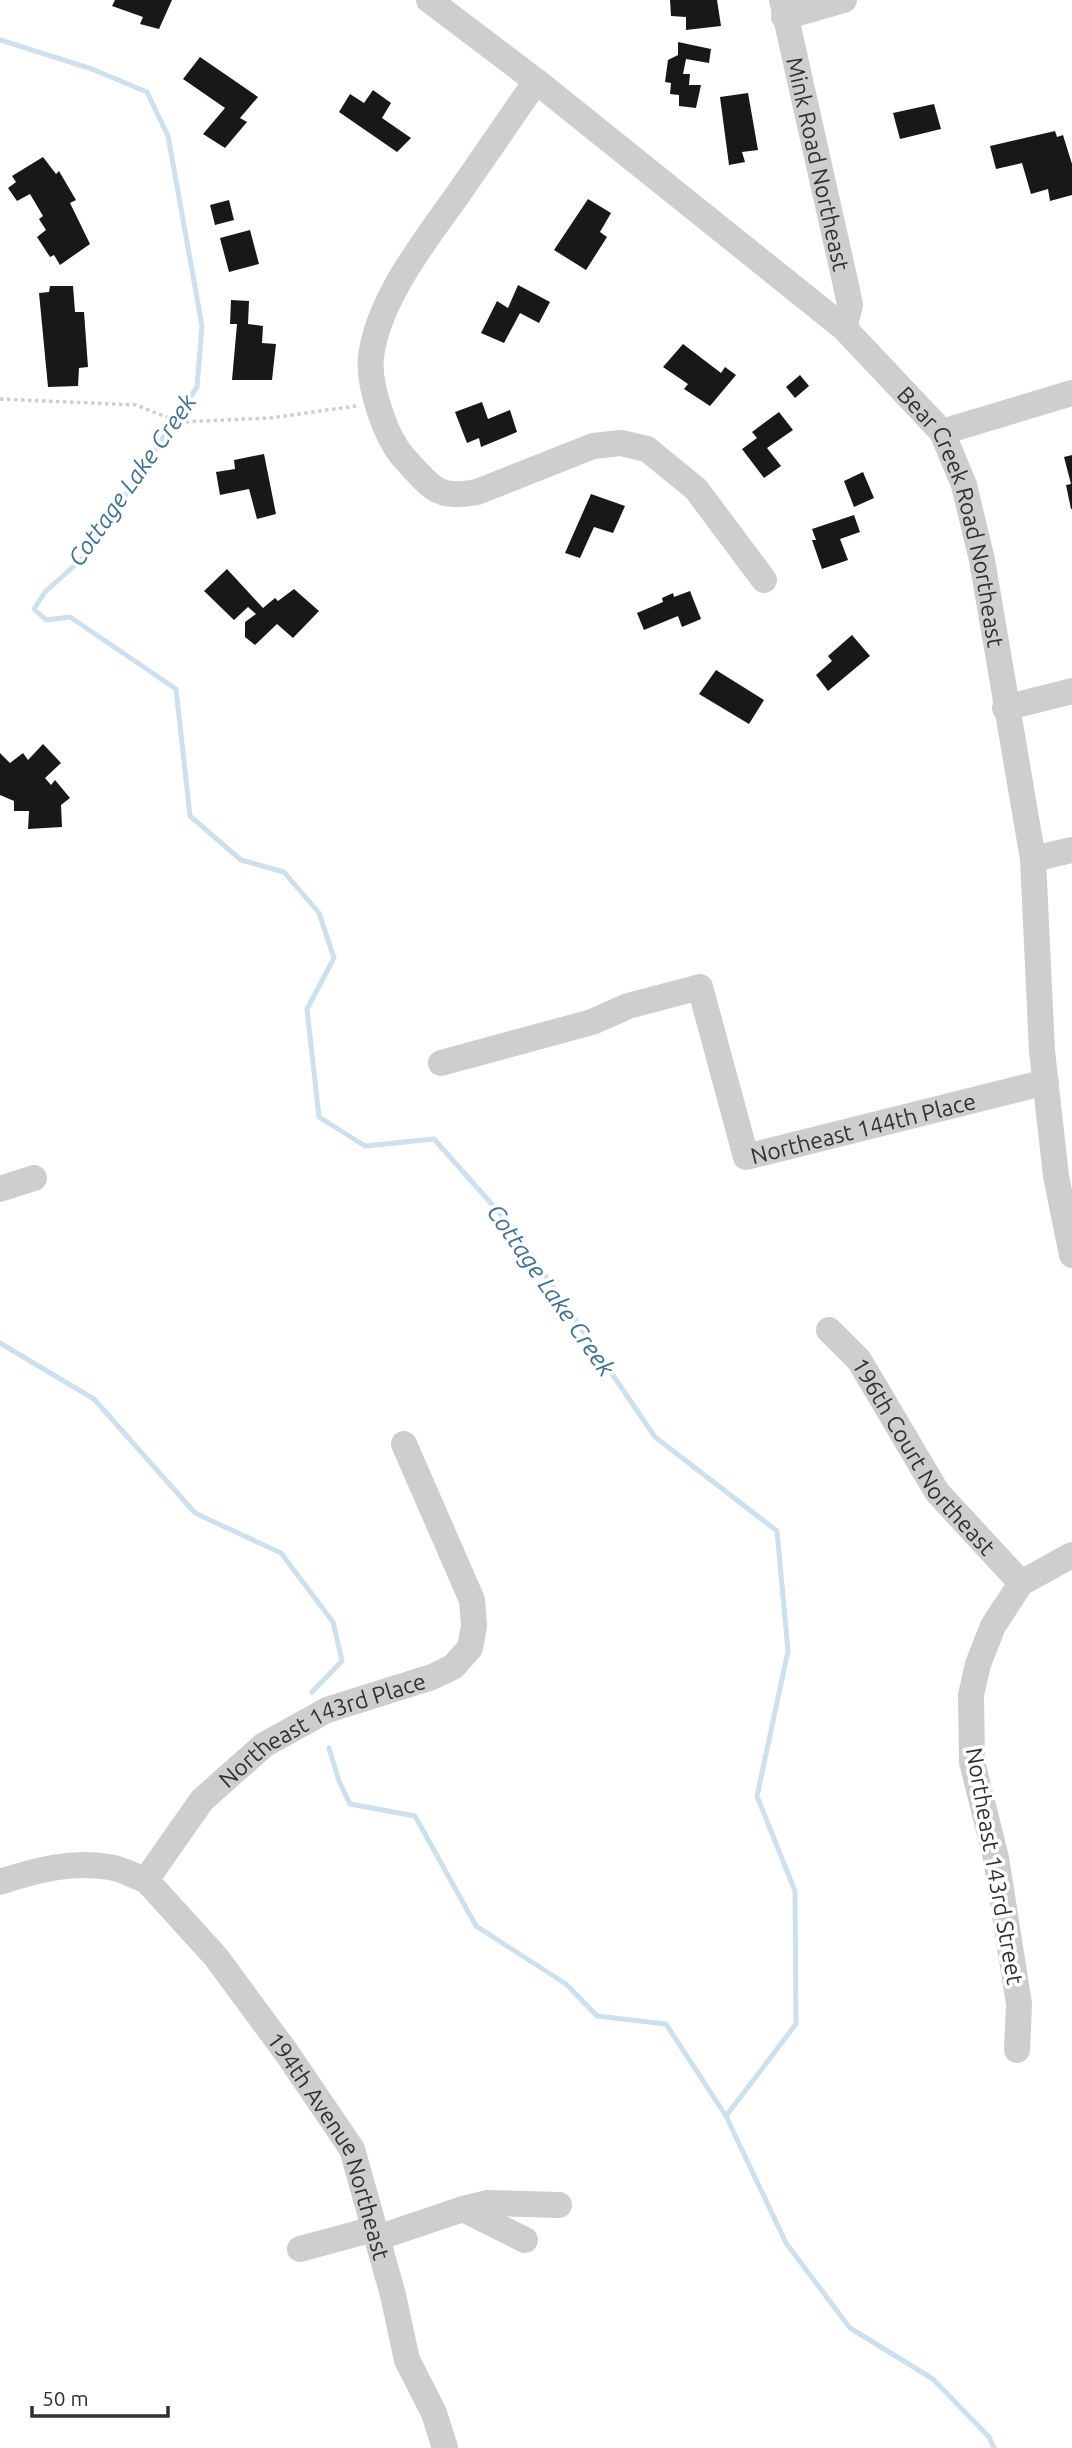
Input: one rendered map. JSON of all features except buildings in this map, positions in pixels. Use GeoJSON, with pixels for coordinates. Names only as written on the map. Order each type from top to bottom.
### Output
{"type":"FeatureCollection","features":[{"type":"Feature","properties":{"kind":"street","name":"Bear Creek Road Northeast"},"geometry":{"type":"LineString","coordinates":[[429,0],[536,81],[844,328],[942,432],[964,485],[982,560],[1032,859],[1036,969],[1046,1082],[1056,1176],[1072,1255]]}},
{"type":"Feature","properties":{"kind":"street"},"geometry":{"type":"LineString","coordinates":[[783,8],[844,0]]}},
{"type":"Feature","properties":{"kind":"street","name":"Mink Road Northeast"},"geometry":{"type":"LineString","coordinates":[[783,8],[848,290],[850,305],[844,328]]}},
{"type":"Feature","properties":{"kind":"street"},"geometry":{"type":"LineString","coordinates":[[536,81],[398,282],[379,327],[371,358],[376,404],[400,454],[432,489],[456,496],[477,492],[593,446],[621,443],[647,449],[696,489],[764,580]]}},
{"type":"Feature","properties":{"kind":"street"},"geometry":{"type":"LineString","coordinates":[[942,432],[1072,393]]}},
{"type":"Feature","properties":{"kind":"street"},"geometry":{"type":"LineString","coordinates":[[1005,708],[1072,691]]}},
{"type":"Feature","properties":{"kind":"street"},"geometry":{"type":"LineString","coordinates":[[1032,859],[1072,850]]}},
{"type":"Feature","properties":{"kind":"street","name":"Northeast 144th Place"},"geometry":{"type":"LineString","coordinates":[[441,1063],[592,1022],[628,1006],[700,987],[746,1157],[1046,1082]]}},
{"type":"Feature","properties":{"kind":"street"},"geometry":{"type":"LineString","coordinates":[[0,1189],[34,1178]]}},
{"type":"Feature","properties":{"kind":"street","name":"196th Court Northeast"},"geometry":{"type":"LineString","coordinates":[[829,1330],[859,1360],[937,1492],[1021,1583]]}},
{"type":"Feature","properties":{"kind":"street","name":"Northeast 143rd Place"},"geometry":{"type":"LineString","coordinates":[[146,1880],[202,1800],[264,1745],[327,1710],[432,1677],[453,1667],[470,1648],[474,1626],[472,1600],[404,1444]]}},
{"type":"Feature","properties":{"kind":"street","name":"Northeast 143rd Street"},"geometry":{"type":"LineString","coordinates":[[1017,2050],[1019,2004],[996,1858],[972,1762],[971,1695],[978,1664],[993,1626],[1021,1583],[1072,1555]]}},
{"type":"Feature","properties":{"kind":"street"},"geometry":{"type":"LineString","coordinates":[[0,1882],[37,1869],[82,1864],[111,1867],[146,1880]]}},
{"type":"Feature","properties":{"kind":"street","name":"194th Avenue Northeast"},"geometry":{"type":"LineString","coordinates":[[146,1880],[216,1956],[352,2148],[393,2295],[407,2360],[434,2413],[444,2448]]}},
{"type":"Feature","properties":{"kind":"street"},"geometry":{"type":"LineString","coordinates":[[300,2249],[376,2233],[488,2203],[559,2205]]}},
{"type":"Feature","properties":{"kind":"street"},"geometry":{"type":"LineString","coordinates":[[463,2209],[525,2241]]}},
{"type":"Feature","properties":{"kind":"path"},"geometry":{"type":"LineString","coordinates":[[0,399],[136,405],[179,422],[270,418],[376,404]]}},
{"type":"Feature","properties":{"kind":"waterway","name":"Cottage Lake Creek"},"geometry":{"type":"LineString","coordinates":[[0,40],[92,69],[147,92],[168,136],[202,326],[197,387],[83,558],[45,592],[34,609],[46,620],[70,617],[176,689],[190,816],[241,860],[284,872],[319,913],[334,958],[307,1009],[319,1117],[365,1146],[434,1139],[513,1228],[655,1437],[777,1531],[788,1651],[757,1796],[795,1891],[796,2024],[726,2116],[786,2243],[850,2328],[933,2379],[989,2437],[994,2448]]}},
{"type":"Feature","properties":{"kind":"waterway"},"geometry":{"type":"LineString","coordinates":[[0,1343],[94,1399],[195,1513],[281,1553],[333,1622],[342,1661],[312,1692]]}},
{"type":"Feature","properties":{"kind":"waterway"},"geometry":{"type":"LineString","coordinates":[[329,1748],[339,1781],[350,1804],[415,1816],[476,1926],[566,1984],[597,2016],[666,2024],[726,2116]]}}]}
